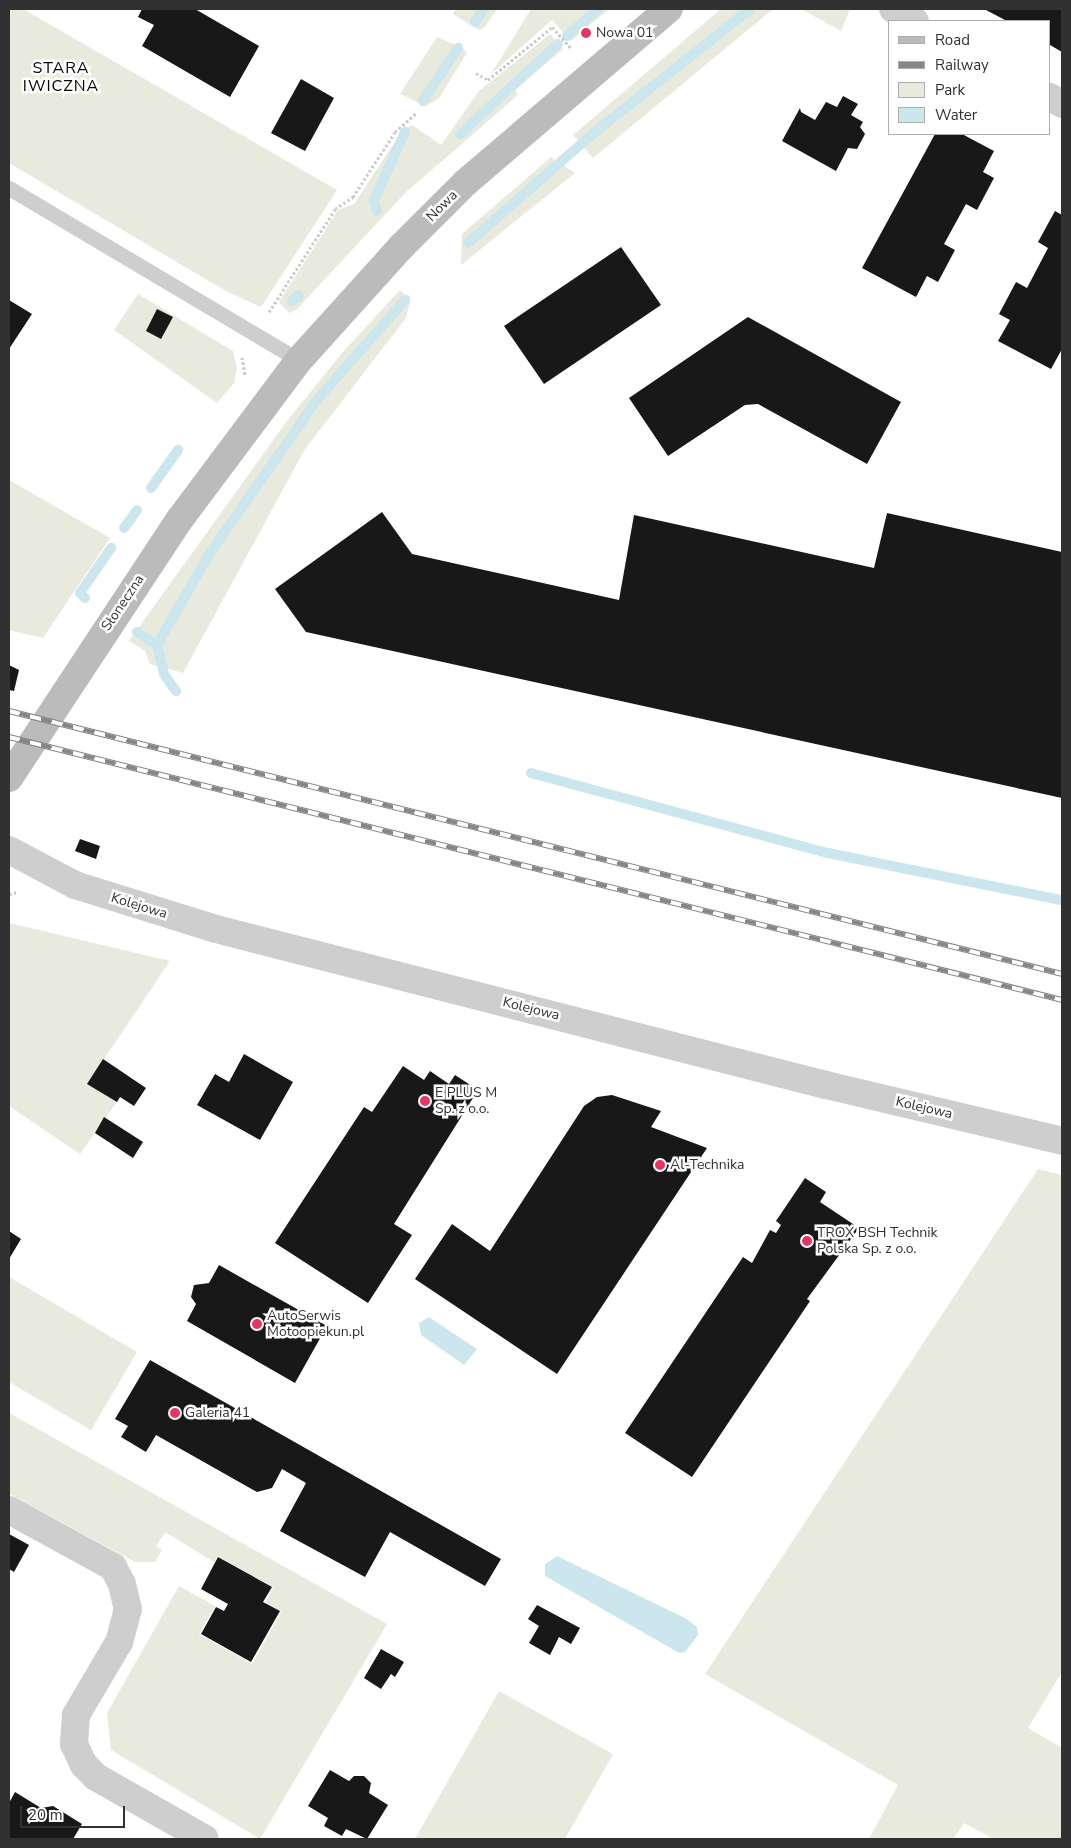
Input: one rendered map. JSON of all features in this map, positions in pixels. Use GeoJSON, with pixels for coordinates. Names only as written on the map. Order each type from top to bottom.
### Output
{"type":"FeatureCollection","features":[{"type":"Feature","properties":{"kind":"main road","name":"Nowa"},"geometry":{"type":"LineString","coordinates":[[244,432],[299,360],[402,246],[465,183],[669,9]]}},
{"type":"Feature","properties":{"kind":"main road","name":"Słoneczna"},"geometry":{"type":"LineString","coordinates":[[9,778],[154,557],[244,432]]}},
{"type":"Feature","properties":{"kind":"street"},"geometry":{"type":"LineString","coordinates":[[893,9],[913,20]]}},
{"type":"Feature","properties":{"kind":"street"},"geometry":{"type":"LineString","coordinates":[[1051,98],[1062,104]]}},
{"type":"Feature","properties":{"kind":"street","name":"Kolejowa"},"geometry":{"type":"LineString","coordinates":[[9,850],[75,885],[216,929],[826,1085],[1062,1141]]}},
{"type":"Feature","properties":{"kind":"street"},"geometry":{"type":"LineString","coordinates":[[9,1510],[113,1568],[122,1584],[128,1609],[119,1642],[76,1715],[74,1744],[84,1765],[96,1777],[205,1839]]}},
{"type":"Feature","properties":{"kind":"lane"},"geometry":{"type":"LineString","coordinates":[[9,188],[299,360]]}},
{"type":"Feature","properties":{"kind":"path"},"geometry":{"type":"LineString","coordinates":[[476,73],[488,80],[552,27],[571,48]]}},
{"type":"Feature","properties":{"kind":"path"},"geometry":{"type":"LineString","coordinates":[[268,313],[335,209],[353,196],[395,132],[416,113]]}},
{"type":"Feature","properties":{"kind":"green space"},"geometry":{"type":"Polygon","coordinates":[[[9,9],[23,9],[337,190],[261,307],[226,291],[9,163],[9,9]]]}},
{"type":"Feature","properties":{"kind":"green space"},"geometry":{"type":"Polygon","coordinates":[[[456,9],[497,9],[484,28],[479,30],[453,14],[456,9]]]}},
{"type":"Feature","properties":{"kind":"green space"},"geometry":{"type":"Polygon","coordinates":[[[531,9],[609,9],[571,41],[552,20],[491,74],[531,9]]]}},
{"type":"Feature","properties":{"kind":"green space"},"geometry":{"type":"Polygon","coordinates":[[[721,9],[773,9],[593,158],[573,135],[721,9]]]}},
{"type":"Feature","properties":{"kind":"green space"},"geometry":{"type":"Polygon","coordinates":[[[801,9],[850,9],[841,31],[801,9]]]}},
{"type":"Feature","properties":{"kind":"green space"},"geometry":{"type":"Polygon","coordinates":[[[550,34],[563,49],[515,90],[518,95],[405,193],[297,309],[289,313],[279,302],[338,210],[354,204],[402,131],[412,125],[441,145],[479,91],[550,34]]]}},
{"type":"Feature","properties":{"kind":"green space"},"geometry":{"type":"Polygon","coordinates":[[[437,37],[463,48],[467,53],[439,98],[426,106],[400,94],[437,37]]]}},
{"type":"Feature","properties":{"kind":"green space"},"geometry":{"type":"Polygon","coordinates":[[[551,157],[575,173],[461,265],[462,234],[551,157]]]}},
{"type":"Feature","properties":{"kind":"green space"},"geometry":{"type":"Polygon","coordinates":[[[400,290],[410,301],[406,318],[305,449],[183,673],[150,664],[145,651],[129,641],[287,421],[342,353],[400,290]]]}},
{"type":"Feature","properties":{"kind":"green space"},"geometry":{"type":"Polygon","coordinates":[[[138,294],[233,351],[237,369],[234,383],[217,403],[114,330],[138,294]]]}},
{"type":"Feature","properties":{"kind":"green space"},"geometry":{"type":"Polygon","coordinates":[[[9,480],[110,538],[43,638],[9,630],[9,480]]]}},
{"type":"Feature","properties":{"kind":"green space"},"geometry":{"type":"Polygon","coordinates":[[[9,923],[170,961],[88,1083],[117,1102],[80,1154],[9,1106],[9,923]]]}},
{"type":"Feature","properties":{"kind":"green space"},"geometry":{"type":"Polygon","coordinates":[[[1038,1169],[1062,1175],[1062,1672],[1028,1728],[1062,1748],[1062,1839],[994,1839],[964,1823],[953,1839],[869,1839],[898,1785],[705,1674],[1038,1169]]]}},
{"type":"Feature","properties":{"kind":"green space"},"geometry":{"type":"Polygon","coordinates":[[[9,1277],[137,1352],[91,1430],[9,1382],[9,1277]]]}},
{"type":"Feature","properties":{"kind":"green space"},"geometry":{"type":"Polygon","coordinates":[[[9,1413],[387,1624],[260,1839],[111,1750],[107,1713],[179,1586],[215,1606],[199,1634],[252,1664],[281,1612],[266,1602],[273,1587],[218,1556],[214,1562],[165,1532],[156,1546],[162,1550],[155,1562],[135,1562],[9,1494],[9,1413]]]}},
{"type":"Feature","properties":{"kind":"green space"},"geometry":{"type":"Polygon","coordinates":[[[499,1691],[613,1754],[565,1839],[415,1839],[499,1691]]]}},
{"type":"Feature","properties":{"kind":"water"},"geometry":{"type":"Polygon","coordinates":[[[429,1317],[477,1349],[464,1365],[421,1335],[419,1323],[429,1317]]]}},
{"type":"Feature","properties":{"kind":"water"},"geometry":{"type":"Polygon","coordinates":[[[557,1556],[687,1619],[697,1627],[698,1635],[685,1652],[679,1653],[545,1576],[545,1564],[557,1556]]]}},
{"type":"Feature","properties":{"kind":"building"},"geometry":{"type":"Polygon","coordinates":[[[142,9],[195,9],[259,46],[230,97],[142,46],[154,25],[138,17],[142,9]]]}},
{"type":"Feature","properties":{"kind":"building"},"geometry":{"type":"Polygon","coordinates":[[[984,9],[1062,9],[1062,52],[1051,46],[1051,20],[1005,20],[984,9]]]}},
{"type":"Feature","properties":{"kind":"building"},"geometry":{"type":"Polygon","coordinates":[[[301,79],[334,98],[305,151],[271,133],[301,79]]]}},
{"type":"Feature","properties":{"kind":"building"},"geometry":{"type":"Polygon","coordinates":[[[843,96],[858,104],[851,115],[863,122],[860,127],[865,134],[857,149],[848,148],[836,171],[782,141],[800,108],[801,112],[815,120],[826,102],[837,107],[843,96]]]}},
{"type":"Feature","properties":{"kind":"building"},"geometry":{"type":"Polygon","coordinates":[[[934,135],[964,135],[994,151],[983,172],[994,178],[977,210],[966,204],[944,244],[955,250],[938,282],[927,276],[916,297],[862,268],[934,135]]]}},
{"type":"Feature","properties":{"kind":"building"},"geometry":{"type":"Polygon","coordinates":[[[1055,211],[1062,215],[1062,349],[1051,369],[998,341],[1010,320],[999,314],[1016,282],[1027,288],[1048,248],[1038,242],[1055,211]]]}},
{"type":"Feature","properties":{"kind":"building"},"geometry":{"type":"Polygon","coordinates":[[[621,247],[661,305],[544,384],[504,326],[621,247]]]}},
{"type":"Feature","properties":{"kind":"building"},"geometry":{"type":"Polygon","coordinates":[[[9,300],[32,314],[9,349],[9,300]]]}},
{"type":"Feature","properties":{"kind":"building"},"geometry":{"type":"Polygon","coordinates":[[[157,309],[173,317],[161,339],[146,331],[157,309]]]}},
{"type":"Feature","properties":{"kind":"building"},"geometry":{"type":"Polygon","coordinates":[[[748,317],[901,402],[867,464],[758,404],[745,405],[668,456],[629,398],[748,317]]]}},
{"type":"Feature","properties":{"kind":"building"},"geometry":{"type":"Polygon","coordinates":[[[382,512],[412,554],[619,600],[634,515],[874,568],[887,513],[1062,552],[1062,798],[306,632],[275,589],[382,512]]]}},
{"type":"Feature","properties":{"kind":"building"},"geometry":{"type":"Polygon","coordinates":[[[9,665],[19,670],[14,691],[9,690],[9,665]]]}},
{"type":"Feature","properties":{"kind":"building"},"geometry":{"type":"Polygon","coordinates":[[[80,839],[100,846],[96,859],[75,851],[80,839]]]}},
{"type":"Feature","properties":{"kind":"building"},"geometry":{"type":"Polygon","coordinates":[[[244,1054],[293,1082],[260,1140],[197,1105],[215,1074],[229,1082],[244,1054]]]}},
{"type":"Feature","properties":{"kind":"building"},"geometry":{"type":"Polygon","coordinates":[[[103,1059],[146,1088],[134,1106],[120,1097],[117,1102],[87,1084],[103,1059]]]}},
{"type":"Feature","properties":{"kind":"building"},"geometry":{"type":"Polygon","coordinates":[[[403,1066],[424,1080],[430,1071],[449,1084],[455,1075],[478,1090],[394,1224],[412,1235],[368,1303],[275,1243],[364,1107],[372,1112],[403,1066]]]}},
{"type":"Feature","properties":{"kind":"building"},"geometry":{"type":"Polygon","coordinates":[[[612,1095],[661,1111],[651,1127],[707,1148],[557,1374],[415,1279],[452,1224],[490,1251],[584,1106],[597,1097],[612,1095]]]}},
{"type":"Feature","properties":{"kind":"building"},"geometry":{"type":"Polygon","coordinates":[[[104,1117],[143,1142],[133,1158],[95,1133],[104,1117]]]}},
{"type":"Feature","properties":{"kind":"building"},"geometry":{"type":"Polygon","coordinates":[[[805,1178],[826,1192],[820,1202],[859,1228],[807,1299],[810,1301],[692,1477],[625,1433],[743,1257],[752,1263],[770,1230],[776,1233],[781,1225],[776,1221],[805,1178]]]}},
{"type":"Feature","properties":{"kind":"building"},"geometry":{"type":"Polygon","coordinates":[[[9,1231],[21,1239],[9,1259],[9,1231]]]}},
{"type":"Feature","properties":{"kind":"building","name":"AutoSerwis Motoopiekun.pl"},"geometry":{"type":"Polygon","coordinates":[[[219,1265],[327,1326],[295,1383],[187,1321],[196,1304],[191,1297],[194,1285],[209,1283],[219,1265]]]}},
{"type":"Feature","properties":{"kind":"building"},"geometry":{"type":"Polygon","coordinates":[[[150,1360],[501,1559],[485,1586],[390,1532],[365,1577],[280,1531],[306,1483],[282,1469],[272,1488],[257,1492],[156,1435],[146,1452],[121,1437],[128,1426],[115,1419],[150,1360]]]}},
{"type":"Feature","properties":{"kind":"building"},"geometry":{"type":"Polygon","coordinates":[[[9,1534],[29,1545],[14,1572],[9,1569],[9,1534]]]}},
{"type":"Feature","properties":{"kind":"building"},"geometry":{"type":"Polygon","coordinates":[[[218,1557],[272,1587],[263,1602],[280,1611],[251,1662],[201,1634],[216,1607],[224,1611],[228,1604],[201,1589],[218,1557]]]}},
{"type":"Feature","properties":{"kind":"building"},"geometry":{"type":"Polygon","coordinates":[[[537,1605],[580,1628],[571,1644],[559,1637],[550,1655],[529,1643],[539,1626],[528,1619],[537,1605]]]}},
{"type":"Feature","properties":{"kind":"building"},"geometry":{"type":"Polygon","coordinates":[[[381,1649],[404,1662],[395,1677],[391,1674],[381,1689],[364,1678],[381,1649]]]}},
{"type":"Feature","properties":{"kind":"building"},"geometry":{"type":"Polygon","coordinates":[[[330,1770],[349,1781],[354,1776],[364,1776],[371,1783],[369,1793],[388,1805],[367,1839],[346,1829],[342,1836],[324,1826],[328,1818],[308,1806],[330,1770]]]}},
{"type":"Feature","properties":{"kind":"building"},"geometry":{"type":"Polygon","coordinates":[[[15,1792],[41,1808],[53,1806],[82,1824],[73,1839],[9,1839],[9,1803],[15,1792]]]}},
{"type":"Feature","properties":{"kind":"waterway"},"geometry":{"type":"LineString","coordinates":[[475,22],[484,9]]}},
{"type":"Feature","properties":{"kind":"waterway"},"geometry":{"type":"LineString","coordinates":[[567,36],[598,9]]}},
{"type":"Feature","properties":{"kind":"waterway"},"geometry":{"type":"LineString","coordinates":[[468,243],[595,132],[750,9]]}},
{"type":"Feature","properties":{"kind":"waterway"},"geometry":{"type":"LineString","coordinates":[[460,134],[558,44]]}},
{"type":"Feature","properties":{"kind":"waterway"},"geometry":{"type":"LineString","coordinates":[[423,101],[458,48]]}},
{"type":"Feature","properties":{"kind":"waterway"},"geometry":{"type":"LineString","coordinates":[[377,211],[374,200],[405,132]]}},
{"type":"Feature","properties":{"kind":"waterway"},"geometry":{"type":"LineString","coordinates":[[292,301],[299,295]]}},
{"type":"Feature","properties":{"kind":"waterway"},"geometry":{"type":"LineString","coordinates":[[157,645],[210,553],[316,401],[405,300]]}},
{"type":"Feature","properties":{"kind":"waterway"},"geometry":{"type":"LineString","coordinates":[[151,488],[178,450]]}},
{"type":"Feature","properties":{"kind":"waterway"},"geometry":{"type":"LineString","coordinates":[[124,528],[137,510]]}},
{"type":"Feature","properties":{"kind":"waterway"},"geometry":{"type":"LineString","coordinates":[[85,598],[80,593],[111,548]]}},
{"type":"Feature","properties":{"kind":"waterway"},"geometry":{"type":"LineString","coordinates":[[137,632],[157,645],[164,674],[176,691]]}},
{"type":"Feature","properties":{"kind":"waterway"},"geometry":{"type":"LineString","coordinates":[[531,773],[828,853],[1062,900]]}},
{"type":"Feature","properties":{"kind":"railway"},"geometry":{"type":"LineString","coordinates":[[9,711],[1062,974]]}},
{"type":"Feature","properties":{"kind":"railway"},"geometry":{"type":"LineString","coordinates":[[9,737],[1062,1000]]}},
{"type":"Feature","properties":{"kind":"place","name":"Nowa 01"},"geometry":{"type":"Point","coordinates":[586,33]}},
{"type":"Feature","properties":{"kind":"place","name":"E PLUS M Sp. z o.o."},"geometry":{"type":"Point","coordinates":[425,1101]}},
{"type":"Feature","properties":{"kind":"place","name":"Al-Technika"},"geometry":{"type":"Point","coordinates":[660,1165]}},
{"type":"Feature","properties":{"kind":"place","name":"TROX BSH Technik Polska Sp. z o.o."},"geometry":{"type":"Point","coordinates":[807,1241]}},
{"type":"Feature","properties":{"kind":"place","name":"AutoSerwis Motoopiekun.pl"},"geometry":{"type":"Point","coordinates":[257,1324]}},
{"type":"Feature","properties":{"kind":"place","name":"Galeria 41"},"geometry":{"type":"Point","coordinates":[175,1413]}},
{"type":"Feature","properties":{"kind":"district","name":"STARA IWICZNA"},"geometry":{"type":"Point","coordinates":[61,77]}}]}
